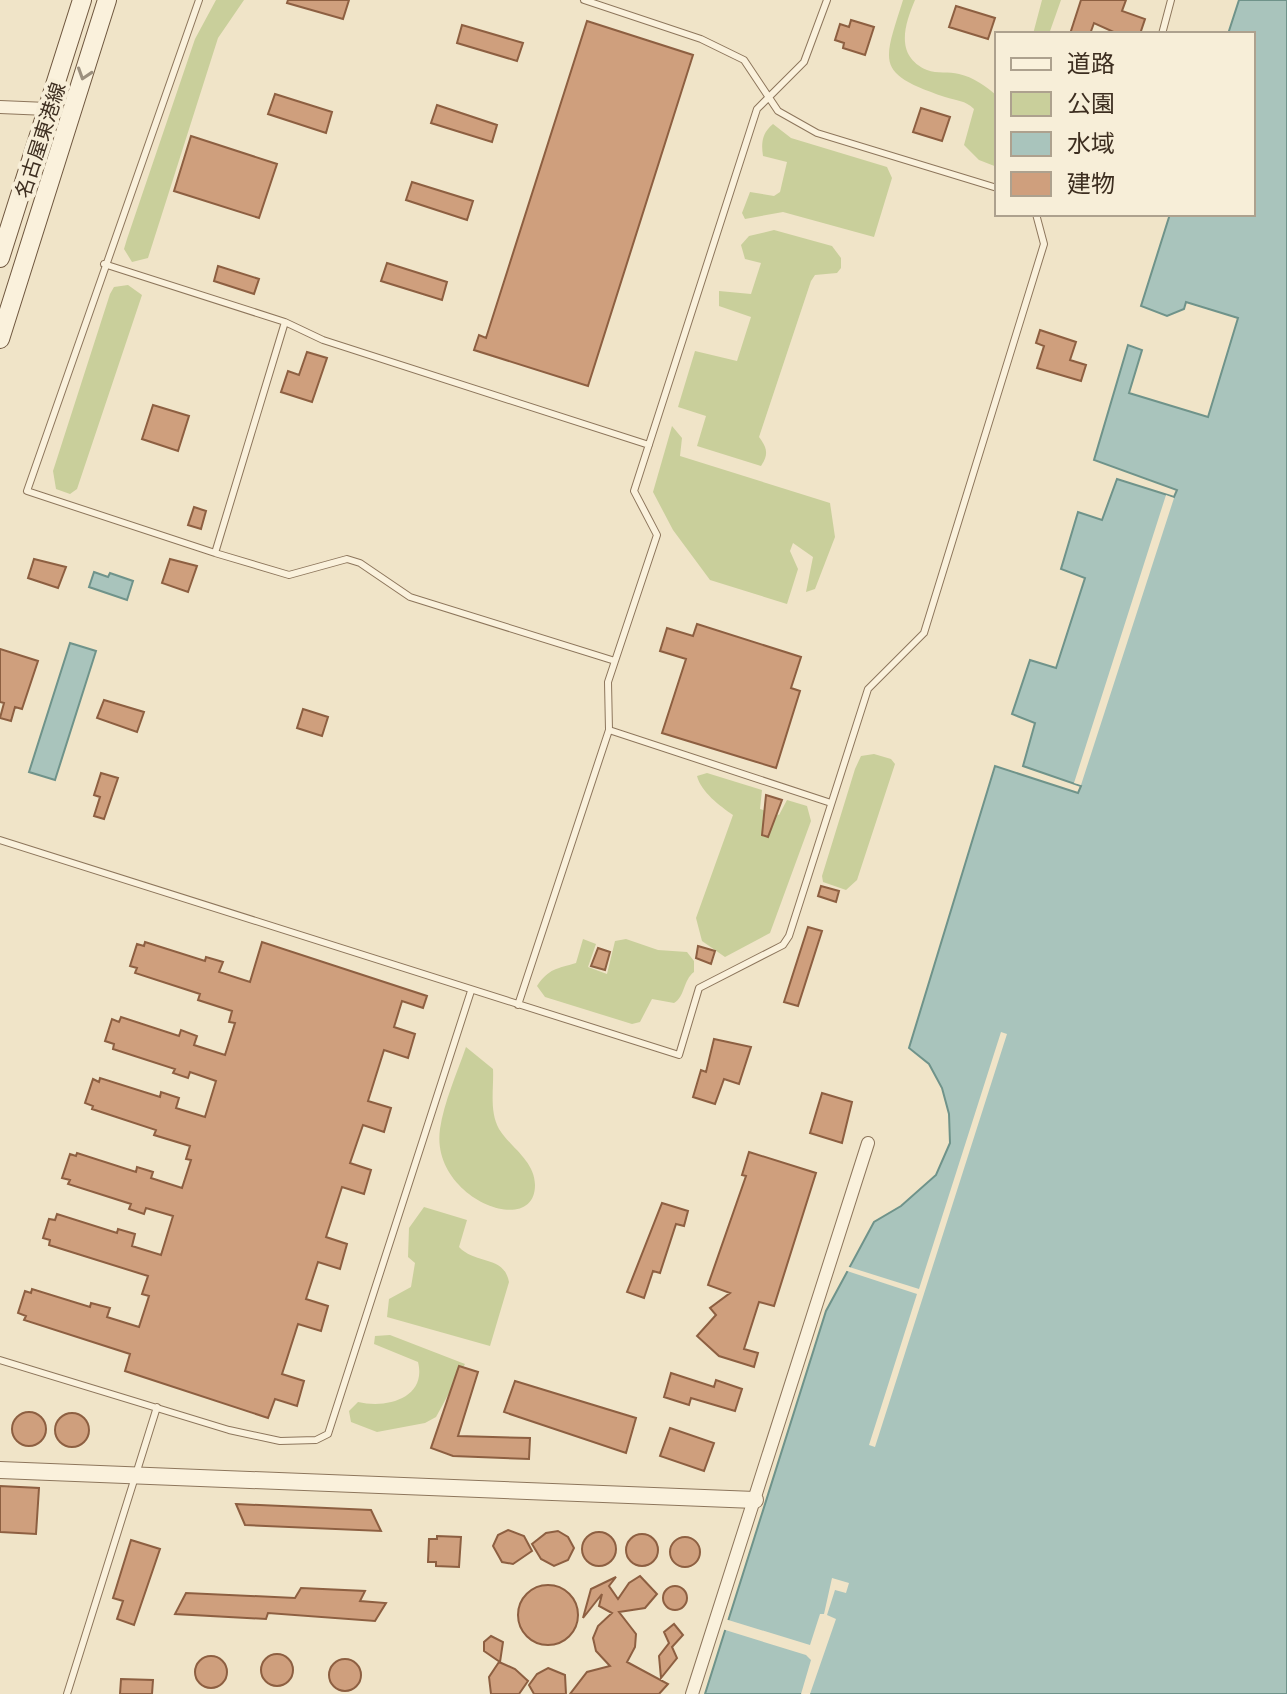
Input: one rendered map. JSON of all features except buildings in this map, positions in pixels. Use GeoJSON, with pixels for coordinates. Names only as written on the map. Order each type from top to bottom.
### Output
{"type":"FeatureCollection","features":[{"type":"Feature","properties":{"kind":"main road","name":"名古屋東港線"},"geometry":{"type":"LineString","coordinates":[[0,258],[82,0]]}},
{"type":"Feature","properties":{"kind":"main road","name":"名古屋東港線"},"geometry":{"type":"LineString","coordinates":[[0,339],[107,0]]}},
{"type":"Feature","properties":{"kind":"street"},"geometry":{"type":"LineString","coordinates":[[0,107],[47,109]]}},
{"type":"Feature","properties":{"kind":"street"},"geometry":{"type":"LineString","coordinates":[[692,1694],[868,1143]]}},
{"type":"Feature","properties":{"kind":"street"},"geometry":{"type":"LineString","coordinates":[[0,1470],[755,1500]]}},
{"type":"Feature","properties":{"kind":"lane"},"geometry":{"type":"LineString","coordinates":[[199,0],[27,491],[289,575],[347,559],[360,563],[410,597],[615,661]]}},
{"type":"Feature","properties":{"kind":"lane"},"geometry":{"type":"LineString","coordinates":[[584,0],[701,39],[744,60],[778,111],[817,133],[995,187]]}},
{"type":"Feature","properties":{"kind":"lane"},"geometry":{"type":"LineString","coordinates":[[518,1005],[609,730],[608,682],[657,535],[634,491],[757,109],[804,62],[827,0]]}},
{"type":"Feature","properties":{"kind":"lane"},"geometry":{"type":"LineString","coordinates":[[1163,32],[1171,0]]}},
{"type":"Feature","properties":{"kind":"lane"},"geometry":{"type":"LineString","coordinates":[[0,840],[679,1055],[699,988],[783,945],[789,936],[868,689],[924,633],[1044,244],[1037,216]]}},
{"type":"Feature","properties":{"kind":"lane"},"geometry":{"type":"LineString","coordinates":[[104,264],[285,322],[323,340],[649,445]]}},
{"type":"Feature","properties":{"kind":"lane"},"geometry":{"type":"LineString","coordinates":[[215,553],[285,322]]}},
{"type":"Feature","properties":{"kind":"lane"},"geometry":{"type":"LineString","coordinates":[[609,730],[831,803]]}},
{"type":"Feature","properties":{"kind":"lane"},"geometry":{"type":"LineString","coordinates":[[0,1360],[280,1441],[316,1440],[328,1434],[471,991]]}},
{"type":"Feature","properties":{"kind":"lane"},"geometry":{"type":"LineString","coordinates":[[67,1694],[157,1407]]}},
{"type":"Feature","properties":{"kind":"green space"},"geometry":{"type":"Polygon","coordinates":[[[216,0],[244,0],[218,38],[148,258],[132,262],[124,249],[127,239],[195,39],[216,0]]]}},
{"type":"Feature","properties":{"kind":"green space"},"geometry":{"type":"Polygon","coordinates":[[[903,0],[915,0],[905,40],[910,57],[927,70],[969,77],[995,94],[995,166],[979,160],[964,145],[974,109],[964,102],[922,89],[896,73],[890,64],[891,39],[903,0]]]}},
{"type":"Feature","properties":{"kind":"green space"},"geometry":{"type":"Polygon","coordinates":[[[1042,0],[1061,0],[1050,32],[1034,32],[1042,0]]]}},
{"type":"Feature","properties":{"kind":"green space"},"geometry":{"type":"Polygon","coordinates":[[[773,124],[791,138],[887,167],[892,178],[874,237],[783,212],[745,219],[742,213],[750,192],[774,196],[780,192],[787,162],[763,156],[762,151],[764,135],[773,124]]]}},
{"type":"Feature","properties":{"kind":"green space"},"geometry":{"type":"Polygon","coordinates":[[[774,230],[832,246],[841,258],[841,268],[837,273],[815,275],[811,281],[759,437],[766,451],[761,466],[697,446],[706,416],[678,407],[695,351],[737,361],[751,317],[719,306],[719,291],[751,294],[761,263],[745,259],[741,245],[749,236],[774,230]]]}},
{"type":"Feature","properties":{"kind":"green space"},"geometry":{"type":"Polygon","coordinates":[[[128,285],[142,295],[77,489],[70,494],[56,489],[53,471],[110,294],[114,287],[128,285]]]}},
{"type":"Feature","properties":{"kind":"green space"},"geometry":{"type":"Polygon","coordinates":[[[672,426],[682,438],[680,456],[830,503],[835,537],[815,589],[806,592],[813,557],[793,543],[790,551],[798,569],[787,604],[710,580],[673,530],[653,492],[672,426]]]}},
{"type":"Feature","properties":{"kind":"green space"},"geometry":{"type":"Polygon","coordinates":[[[874,754],[891,759],[895,764],[857,880],[846,890],[823,882],[822,876],[855,769],[861,756],[874,754]]]}},
{"type":"Feature","properties":{"kind":"green space"},"geometry":{"type":"Polygon","coordinates":[[[707,773],[762,790],[760,809],[779,815],[787,800],[807,806],[811,821],[770,933],[725,957],[702,941],[696,918],[733,815],[702,788],[697,776],[707,773]]]}},
{"type":"Feature","properties":{"kind":"green space"},"geometry":{"type":"Polygon","coordinates":[[[583,939],[596,944],[588,967],[607,974],[615,941],[626,939],[658,950],[687,952],[694,961],[694,972],[678,1000],[674,1003],[652,999],[640,1022],[632,1024],[545,997],[537,986],[550,972],[576,963],[583,939]]]}},
{"type":"Feature","properties":{"kind":"green space"},"geometry":{"type":"Polygon","coordinates":[[[466,1047],[493,1069],[496,1122],[504,1136],[527,1161],[534,1176],[531,1201],[519,1209],[502,1209],[484,1203],[466,1191],[451,1174],[441,1153],[442,1119],[466,1047]]]}},
{"type":"Feature","properties":{"kind":"green space"},"geometry":{"type":"Polygon","coordinates":[[[424,1207],[467,1220],[459,1247],[466,1253],[495,1264],[506,1273],[509,1282],[490,1346],[387,1317],[389,1299],[411,1287],[415,1263],[408,1257],[409,1228],[424,1207]]]}},
{"type":"Feature","properties":{"kind":"green space"},"geometry":{"type":"Polygon","coordinates":[[[390,1335],[465,1364],[436,1417],[425,1423],[377,1432],[351,1422],[349,1411],[358,1402],[381,1404],[402,1398],[411,1392],[419,1374],[418,1362],[374,1344],[375,1336],[390,1335]]]}},
{"type":"Feature","properties":{"kind":"water"},"geometry":{"type":"Polygon","coordinates":[[[1239,0],[1287,0],[1287,1694],[705,1694],[826,1311],[874,1222],[901,1206],[936,1175],[950,1143],[949,1114],[942,1088],[929,1064],[909,1048],[995,766],[1078,793],[1081,786],[1023,766],[1035,723],[1012,714],[1030,660],[1056,668],[1085,578],[1061,569],[1078,512],[1102,520],[1117,479],[1174,497],[1177,490],[1094,460],[1128,345],[1142,350],[1129,393],[1208,417],[1238,318],[1186,302],[1184,309],[1167,316],[1141,306],[1169,216],[1255,216],[1255,32],[1229,32],[1239,0]]]}},
{"type":"Feature","properties":{"kind":"water"},"geometry":{"type":"Polygon","coordinates":[[[94,572],[108,577],[110,573],[133,581],[127,600],[89,587],[94,572]]]}},
{"type":"Feature","properties":{"kind":"water"},"geometry":{"type":"Polygon","coordinates":[[[70,643],[96,651],[55,780],[29,772],[70,643]]]}},
{"type":"Feature","properties":{"kind":"pier"},"geometry":{"type":"Polygon","coordinates":[[[1166,495],[1174,498],[1081,785],[1074,783],[1166,495]]]}},
{"type":"Feature","properties":{"kind":"pier"},"geometry":{"type":"Polygon","coordinates":[[[1001,1032],[1007,1034],[875,1447],[869,1445],[917,1294],[844,1270],[846,1266],[919,1289],[1001,1032]]]}},
{"type":"Feature","properties":{"kind":"pier"},"geometry":{"type":"Polygon","coordinates":[[[832,1578],[849,1583],[846,1593],[835,1590],[827,1615],[836,1619],[810,1694],[801,1694],[811,1660],[806,1655],[722,1629],[725,1619],[810,1645],[820,1614],[824,1614],[832,1578]]]}}]}
